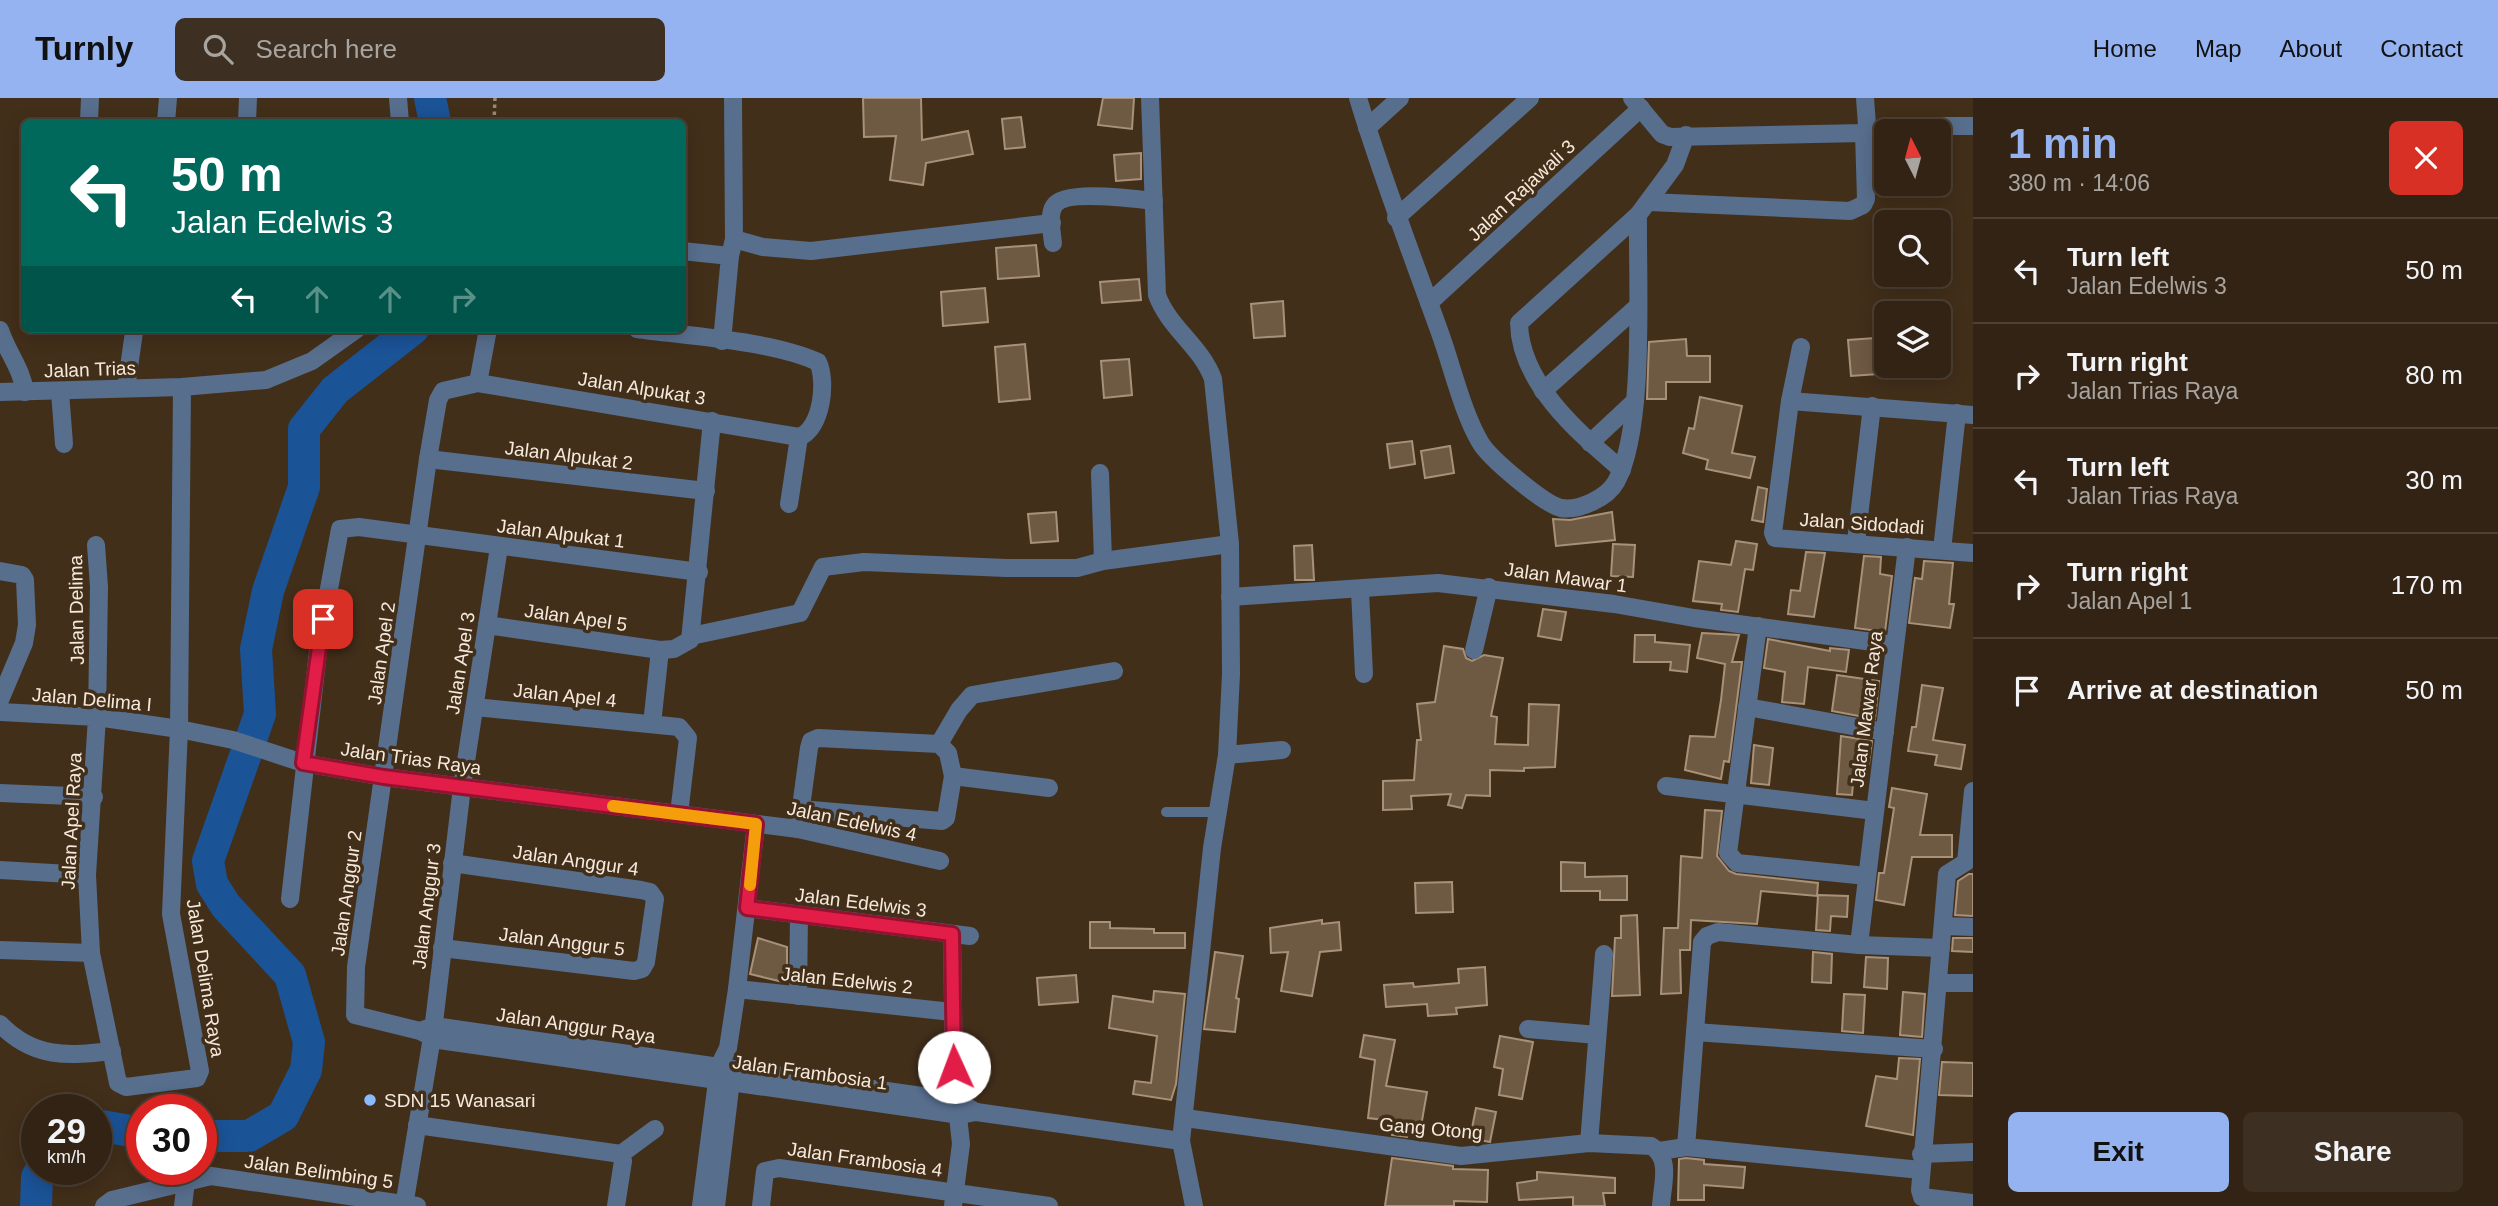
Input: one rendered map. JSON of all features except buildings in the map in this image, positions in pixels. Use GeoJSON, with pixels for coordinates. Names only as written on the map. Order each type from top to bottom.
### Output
{"type":"FeatureCollection","features":[{"type":"Feature","properties":{"kind":"street"},"geometry":{"type":"LineString","coordinates":[[89,119],[90,98]]}},
{"type":"Feature","properties":{"kind":"street"},"geometry":{"type":"LineString","coordinates":[[166,119],[168,98]]}},
{"type":"Feature","properties":{"kind":"street"},"geometry":{"type":"LineString","coordinates":[[247,119],[248,98]]}},
{"type":"Feature","properties":{"kind":"street"},"geometry":{"type":"LineString","coordinates":[[398,98],[400,119]]}},
{"type":"Feature","properties":{"kind":"street"},"geometry":{"type":"LineString","coordinates":[[722,341],[732,248],[733,98]]}},
{"type":"Feature","properties":{"kind":"street"},"geometry":{"type":"LineString","coordinates":[[1150,98],[1157,295],[1163,312],[1206,359],[1213,379],[1230,544],[1231,674],[1227,755],[1216,812],[1181,1141],[1194,1206]]}},
{"type":"Feature","properties":{"kind":"street"},"geometry":{"type":"LineString","coordinates":[[1358,98],[1396,218],[1478,439],[1547,503],[1563,508],[1580,508],[1615,486],[1622,470],[1635,401],[1643,209]]}},
{"type":"Feature","properties":{"kind":"street"},"geometry":{"type":"LineString","coordinates":[[1367,128],[1400,98]]}},
{"type":"Feature","properties":{"kind":"street"},"geometry":{"type":"LineString","coordinates":[[1396,218],[1530,98]]}},
{"type":"Feature","properties":{"kind":"street"},"geometry":{"type":"LineString","coordinates":[[1643,209],[1858,209],[1866,199],[1865,98]]}},
{"type":"Feature","properties":{"kind":"street"},"geometry":{"type":"LineString","coordinates":[[1636,103],[1662,134],[1670,137],[1864,133]]}},
{"type":"Feature","properties":{"kind":"street","name":"Jalan Rajawali 3"},"geometry":{"type":"LineString","coordinates":[[1429,303],[1636,103]]}},
{"type":"Feature","properties":{"kind":"street"},"geometry":{"type":"LineString","coordinates":[[1951,127],[1973,126]]}},
{"type":"Feature","properties":{"kind":"street"},"geometry":{"type":"LineString","coordinates":[[1622,470],[1590,443],[1543,391],[1530,364],[1519,323],[1643,209],[1675,165],[1686,135]]}},
{"type":"Feature","properties":{"kind":"street"},"geometry":{"type":"LineString","coordinates":[[1053,243],[1051,209],[1058,200],[1071,196],[1154,201]]}},
{"type":"Feature","properties":{"kind":"street"},"geometry":{"type":"LineString","coordinates":[[686,251],[732,248],[811,251],[1052,223]]}},
{"type":"Feature","properties":{"kind":"street"},"geometry":{"type":"LineString","coordinates":[[1543,391],[1637,307]]}},
{"type":"Feature","properties":{"kind":"street"},"geometry":{"type":"LineString","coordinates":[[0,330],[8,354],[22,372],[25,392]]}},
{"type":"Feature","properties":{"kind":"street"},"geometry":{"type":"LineString","coordinates":[[126,388],[131,333]]}},
{"type":"Feature","properties":{"kind":"street"},"geometry":{"type":"LineString","coordinates":[[478,383],[487,333]]}},
{"type":"Feature","properties":{"kind":"street"},"geometry":{"type":"LineString","coordinates":[[665,333],[805,356],[818,362],[824,374],[817,415],[811,429],[799,437],[789,504]]}},
{"type":"Feature","properties":{"kind":"street","name":"Jalan Trias"},"geometry":{"type":"LineString","coordinates":[[0,392],[182,387],[266,380],[312,360],[333,337]]}},
{"type":"Feature","properties":{"kind":"street","name":"Jalan Sidodadi"},"geometry":{"type":"LineString","coordinates":[[1801,346],[1790,401],[1774,538],[1856,542],[1973,553]]}},
{"type":"Feature","properties":{"kind":"street","name":"Jalan Alpukat 3"},"geometry":{"type":"LineString","coordinates":[[478,383],[799,437]]}},
{"type":"Feature","properties":{"kind":"street","name":"Jalan Apel 2"},"geometry":{"type":"LineString","coordinates":[[384,777],[438,400],[443,391],[478,383]]}},
{"type":"Feature","properties":{"kind":"street"},"geometry":{"type":"LineString","coordinates":[[179,729],[182,387]]}},
{"type":"Feature","properties":{"kind":"street"},"geometry":{"type":"LineString","coordinates":[[60,392],[64,444]]}},
{"type":"Feature","properties":{"kind":"street"},"geometry":{"type":"LineString","coordinates":[[1590,443],[1635,401]]}},
{"type":"Feature","properties":{"kind":"street"},"geometry":{"type":"LineString","coordinates":[[1790,401],[1965,414],[1942,550]]}},
{"type":"Feature","properties":{"kind":"street"},"geometry":{"type":"LineString","coordinates":[[1856,542],[1872,406]]}},
{"type":"Feature","properties":{"kind":"street"},"geometry":{"type":"LineString","coordinates":[[652,724],[660,650],[674,649],[690,640],[691,636],[712,421]]}},
{"type":"Feature","properties":{"kind":"street","name":"Jalan Alpukat 2"},"geometry":{"type":"LineString","coordinates":[[428,459],[706,491]]}},
{"type":"Feature","properties":{"kind":"street"},"geometry":{"type":"LineString","coordinates":[[1100,473],[1103,561]]}},
{"type":"Feature","properties":{"kind":"street","name":"Jalan Alpukat 1"},"geometry":{"type":"LineString","coordinates":[[303,763],[336,536],[340,529],[359,527],[699,572]]}},
{"type":"Feature","properties":{"kind":"street"},"geometry":{"type":"LineString","coordinates":[[691,636],[800,612],[823,567],[864,562],[1056,568],[1088,566],[1103,561],[1230,544]]}},
{"type":"Feature","properties":{"kind":"street","name":"Jalan Delima"},"geometry":{"type":"LineString","coordinates":[[96,545],[99,587],[97,717]]}},
{"type":"Feature","properties":{"kind":"street","name":"Jalan Apel 3"},"geometry":{"type":"LineString","coordinates":[[462,787],[499,547]]}},
{"type":"Feature","properties":{"kind":"street","name":"Jalan Mawar Raya"},"geometry":{"type":"LineString","coordinates":[[1859,945],[1907,547]]}},
{"type":"Feature","properties":{"kind":"street"},"geometry":{"type":"LineString","coordinates":[[0,571],[22,575],[27,625],[24,643],[0,700]]}},
{"type":"Feature","properties":{"kind":"street","name":"Jalan Mawar 1"},"geometry":{"type":"LineString","coordinates":[[1230,597],[1360,591],[1421,583],[1489,587],[1895,645]]}},
{"type":"Feature","properties":{"kind":"street"},"geometry":{"type":"LineString","coordinates":[[1474,650],[1489,587]]}},
{"type":"Feature","properties":{"kind":"street"},"geometry":{"type":"LineString","coordinates":[[1360,591],[1364,674]]}},
{"type":"Feature","properties":{"kind":"street","name":"Jalan Apel 5"},"geometry":{"type":"LineString","coordinates":[[487,625],[660,650]]}},
{"type":"Feature","properties":{"kind":"street"},"geometry":{"type":"LineString","coordinates":[[1758,626],[1728,853],[1737,863],[1867,876]]}},
{"type":"Feature","properties":{"kind":"street"},"geometry":{"type":"LineString","coordinates":[[939,744],[959,710],[972,695],[1114,671]]}},
{"type":"Feature","properties":{"kind":"street","name":"Jalan Apel 4"},"geometry":{"type":"LineString","coordinates":[[475,707],[679,727],[688,738],[679,814]]}},
{"type":"Feature","properties":{"kind":"street"},"geometry":{"type":"LineString","coordinates":[[1747,707],[1885,732]]}},
{"type":"Feature","properties":{"kind":"street","name":"Jalan Delima I"},"geometry":{"type":"LineString","coordinates":[[0,712],[97,717],[179,729]]}},
{"type":"Feature","properties":{"kind":"street","name":"Jalan Apel Raya"},"geometry":{"type":"LineString","coordinates":[[97,717],[94,797],[86,875],[91,953],[111,1051]]}},
{"type":"Feature","properties":{"kind":"street","name":"Jalan Trias Raya"},"geometry":{"type":"LineString","coordinates":[[179,729],[233,740],[273,756],[384,777],[756,824]]}},
{"type":"Feature","properties":{"kind":"street","name":"Jalan Delima Raya"},"geometry":{"type":"LineString","coordinates":[[111,1051],[121,1087],[197,1077],[200,1074],[171,914],[179,729]]}},
{"type":"Feature","properties":{"kind":"street"},"geometry":{"type":"LineString","coordinates":[[798,829],[800,809],[809,748],[811,741],[818,738],[939,744],[948,752],[953,776],[947,818],[936,823],[800,809]]}},
{"type":"Feature","properties":{"kind":"street"},"geometry":{"type":"LineString","coordinates":[[1227,755],[1282,750]]}},
{"type":"Feature","properties":{"kind":"street"},"geometry":{"type":"LineString","coordinates":[[290,899],[303,763]]}},
{"type":"Feature","properties":{"kind":"street"},"geometry":{"type":"LineString","coordinates":[[953,776],[1049,788]]}},
{"type":"Feature","properties":{"kind":"street","name":"Jalan Anggur 2"},"geometry":{"type":"LineString","coordinates":[[355,1015],[356,967],[384,777]]}},
{"type":"Feature","properties":{"kind":"street"},"geometry":{"type":"LineString","coordinates":[[1666,786],[1875,811]]}},
{"type":"Feature","properties":{"kind":"street","name":"Jalan Anggur 3"},"geometry":{"type":"LineString","coordinates":[[408,1205],[462,787]]}},
{"type":"Feature","properties":{"kind":"street"},"geometry":{"type":"LineString","coordinates":[[1973,792],[1969,863],[1947,874],[1934,1049],[1921,1162],[1922,1197],[1973,1203]]}},
{"type":"Feature","properties":{"kind":"street"},"geometry":{"type":"LineString","coordinates":[[0,793],[94,797]]}},
{"type":"Feature","properties":{"kind":"street"},"geometry":{"type":"LineString","coordinates":[[701,1206],[737,989],[756,824]]}},
{"type":"Feature","properties":{"kind":"street","name":"Jalan Edelwis 4"},"geometry":{"type":"LineString","coordinates":[[756,824],[798,829],[940,861]]}},
{"type":"Feature","properties":{"kind":"street","name":"Jalan Anggur 4"},"geometry":{"type":"LineString","coordinates":[[452,863],[650,892],[655,899],[651,934]]}},
{"type":"Feature","properties":{"kind":"street"},"geometry":{"type":"LineString","coordinates":[[0,870],[86,875]]}},
{"type":"Feature","properties":{"kind":"street","name":"Jalan Edelwis 3"},"geometry":{"type":"LineString","coordinates":[[747,908],[970,936]]}},
{"type":"Feature","properties":{"kind":"street"},"geometry":{"type":"LineString","coordinates":[[798,996],[799,915]]}},
{"type":"Feature","properties":{"kind":"street"},"geometry":{"type":"LineString","coordinates":[[1943,926],[1973,927]]}},
{"type":"Feature","properties":{"kind":"street"},"geometry":{"type":"LineString","coordinates":[[1686,1147],[1702,942],[1707,936],[1718,932],[1859,945],[1941,948]]}},
{"type":"Feature","properties":{"kind":"street","name":"Jalan Anggur 5"},"geometry":{"type":"LineString","coordinates":[[442,948],[634,971],[642,968],[646,962],[651,934]]}},
{"type":"Feature","properties":{"kind":"street"},"geometry":{"type":"LineString","coordinates":[[952,934],[954,1079],[964,1109],[954,1200]]}},
{"type":"Feature","properties":{"kind":"street"},"geometry":{"type":"LineString","coordinates":[[0,950],[91,953]]}},
{"type":"Feature","properties":{"kind":"street"},"geometry":{"type":"LineString","coordinates":[[1589,1143],[1604,954]]}},
{"type":"Feature","properties":{"kind":"street"},"geometry":{"type":"LineString","coordinates":[[1939,983],[1973,983]]}},
{"type":"Feature","properties":{"kind":"street","name":"Jalan Edelwis 2"},"geometry":{"type":"LineString","coordinates":[[737,989],[952,1012]]}},
{"type":"Feature","properties":{"kind":"street","name":"Jalan Anggur Raya"},"geometry":{"type":"LineString","coordinates":[[355,1015],[399,1027],[725,1072]]}},
{"type":"Feature","properties":{"kind":"street"},"geometry":{"type":"LineString","coordinates":[[0,1024],[9,1033],[57,1056],[111,1051]]}},
{"type":"Feature","properties":{"kind":"street"},"geometry":{"type":"LineString","coordinates":[[1528,1029],[1597,1035]]}},
{"type":"Feature","properties":{"kind":"street"},"geometry":{"type":"LineString","coordinates":[[1695,1032],[1934,1049]]}},
{"type":"Feature","properties":{"kind":"street"},"geometry":{"type":"LineString","coordinates":[[716,1206],[725,1072]]}},
{"type":"Feature","properties":{"kind":"street","name":"Jalan Frambosia 1"},"geometry":{"type":"LineString","coordinates":[[725,1072],[1181,1141]]}},
{"type":"Feature","properties":{"kind":"street","name":"Gang Otong"},"geometry":{"type":"LineString","coordinates":[[1185,1118],[1461,1156],[1589,1143],[1651,1146],[1659,1151],[1686,1147],[1921,1162],[1973,1152]]}},
{"type":"Feature","properties":{"kind":"street"},"geometry":{"type":"LineString","coordinates":[[417,1125],[621,1154],[655,1129]]}},
{"type":"Feature","properties":{"kind":"street"},"geometry":{"type":"LineString","coordinates":[[1659,1151],[1665,1162],[1661,1206]]}},
{"type":"Feature","properties":{"kind":"street"},"geometry":{"type":"LineString","coordinates":[[616,1206],[623,1161],[621,1154]]}},
{"type":"Feature","properties":{"kind":"street","name":"Jalan Frambosia 4"},"geometry":{"type":"LineString","coordinates":[[761,1206],[765,1171],[770,1168],[954,1200],[1049,1206]]}},
{"type":"Feature","properties":{"kind":"street","name":"Jalan Belimbing 5"},"geometry":{"type":"LineString","coordinates":[[217,1178],[408,1205]]}},
{"type":"Feature","properties":{"kind":"street","name":"Jalan Belimbing 5"},"geometry":{"type":"LineString","coordinates":[[104,1206],[112,1200],[170,1185]]}},
{"type":"Feature","properties":{"kind":"street"},"geometry":{"type":"LineString","coordinates":[[183,1206],[186,1185]]}},
{"type":"Feature","properties":{"kind":"lane"},"geometry":{"type":"LineString","coordinates":[[1166,812],[1216,812]]}},
{"type":"Feature","properties":{"kind":"path"},"geometry":{"type":"LineString","coordinates":[[494,119],[495,98]]}},
{"type":"Feature","properties":{"kind":"waterway"},"geometry":{"type":"LineString","coordinates":[[430,98],[434,119]]}},
{"type":"Feature","properties":{"kind":"waterway"},"geometry":{"type":"LineString","coordinates":[[217,1136],[249,1136],[283,1116],[306,1070],[309,1042],[290,975],[226,906],[212,884],[208,861],[260,714],[256,649],[268,591],[304,487],[304,429],[335,390],[408,333]]}},
{"type":"Feature","properties":{"kind":"waterway"},"geometry":{"type":"LineString","coordinates":[[112,1128],[126,1130]]}},
{"type":"Feature","properties":{"kind":"waterway"},"geometry":{"type":"LineString","coordinates":[[36,1206],[37,1185]]}},
{"type":"Feature","properties":{"kind":"slow traffic"},"geometry":{"type":"LineString","coordinates":[[613,806],[756,824],[750,885]]}},
{"type":"Feature","properties":{"kind":"place","name":"SDN 15 Wanasari"},"geometry":{"type":"Point","coordinates":[370,1100]}},
{"type":"Feature","properties":{"kind":"route"},"geometry":{"type":"LineString","coordinates":[[323,619],[303,763],[384,777],[756,824],[747,908],[952,934],[954,1067]]}}]}
